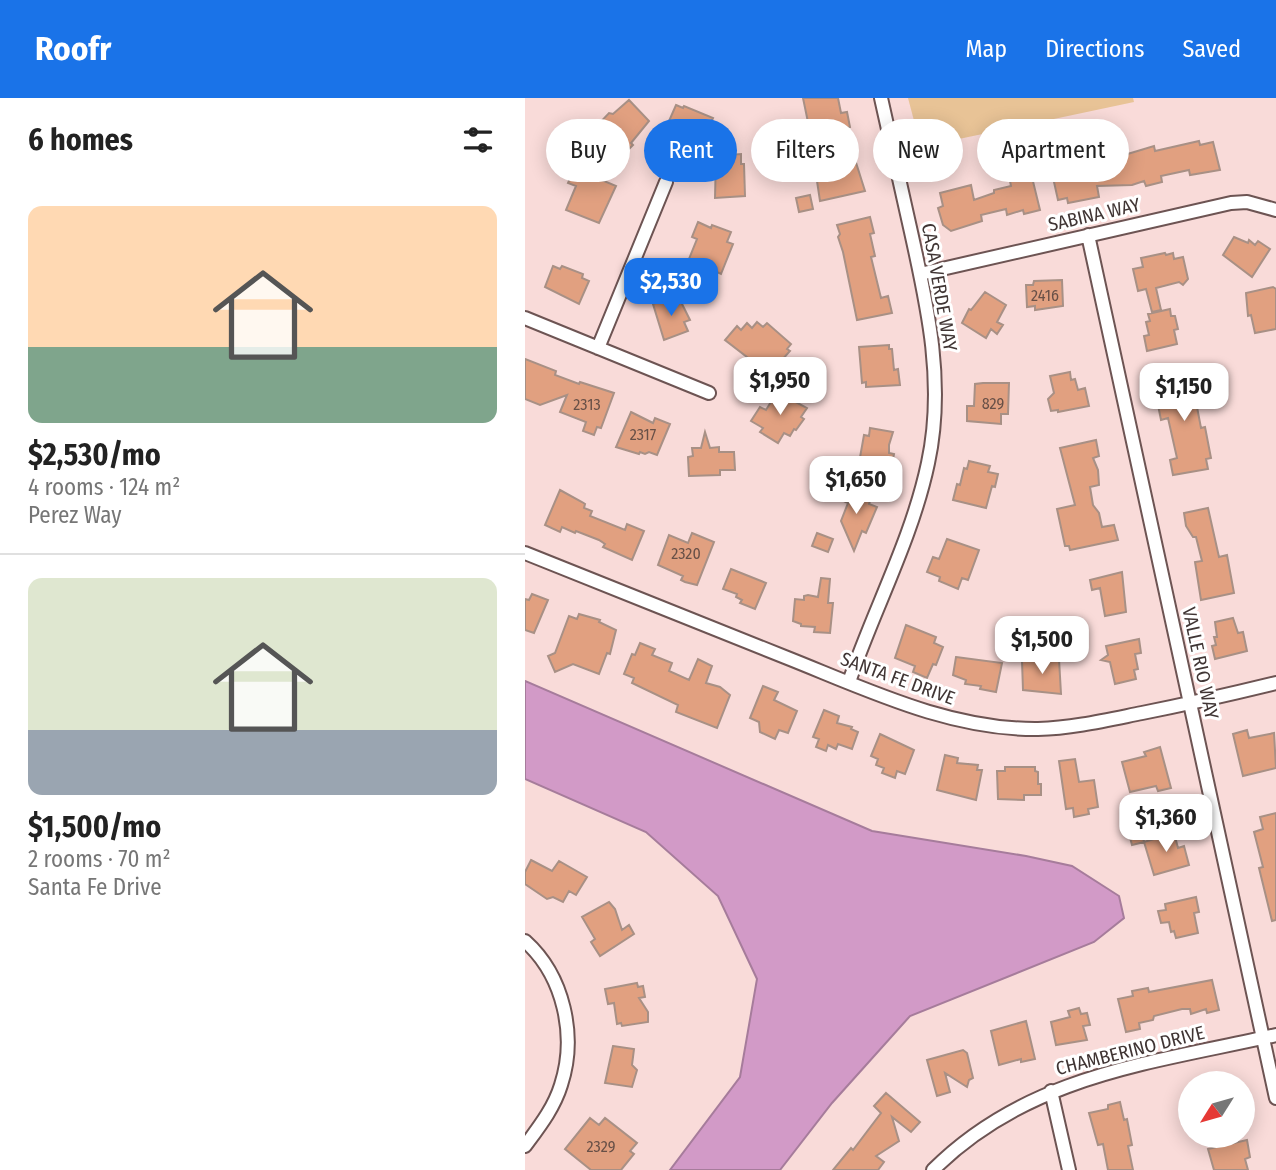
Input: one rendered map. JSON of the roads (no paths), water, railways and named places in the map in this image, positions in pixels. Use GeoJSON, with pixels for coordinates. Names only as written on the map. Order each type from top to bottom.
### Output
{"type":"FeatureCollection","features":[{"type":"Feature","properties":{"kind":"street","name":"CASA VERDE WAY"},"geometry":{"type":"LineString","coordinates":[[849,682],[920,495],[929,461],[933,428],[935,382],[932,334],[881,98]]}},
{"type":"Feature","properties":{"kind":"street"},"geometry":{"type":"LineString","coordinates":[[598,348],[666,182]]}},
{"type":"Feature","properties":{"kind":"street","name":"SABINA WAY"},"geometry":{"type":"LineString","coordinates":[[920,274],[1231,203],[1247,202],[1276,210]]}},
{"type":"Feature","properties":{"kind":"street","name":"VALLE RIO WAY"},"geometry":{"type":"LineString","coordinates":[[1088,236],[1191,703],[1269,1036],[1276,1098]]}},
{"type":"Feature","properties":{"kind":"street"},"geometry":{"type":"LineString","coordinates":[[525,318],[709,393]]}},
{"type":"Feature","properties":{"kind":"street","name":"SANTA FE DRIVE"},"geometry":{"type":"LineString","coordinates":[[525,553],[927,712],[992,726],[1035,729],[1099,722],[1276,683]]}},
{"type":"Feature","properties":{"kind":"street"},"geometry":{"type":"LineString","coordinates":[[525,941],[545,964],[558,989],[565,1012],[568,1037],[567,1061],[561,1086],[552,1106],[525,1146]]}},
{"type":"Feature","properties":{"kind":"street","name":"CHAMBERINO DRIVE"},"geometry":{"type":"LineString","coordinates":[[933,1170],[968,1138],[1026,1102],[1051,1091],[1101,1074],[1269,1036]]}},
{"type":"Feature","properties":{"kind":"street"},"geometry":{"type":"LineString","coordinates":[[1051,1091],[1069,1170]]}}]}
